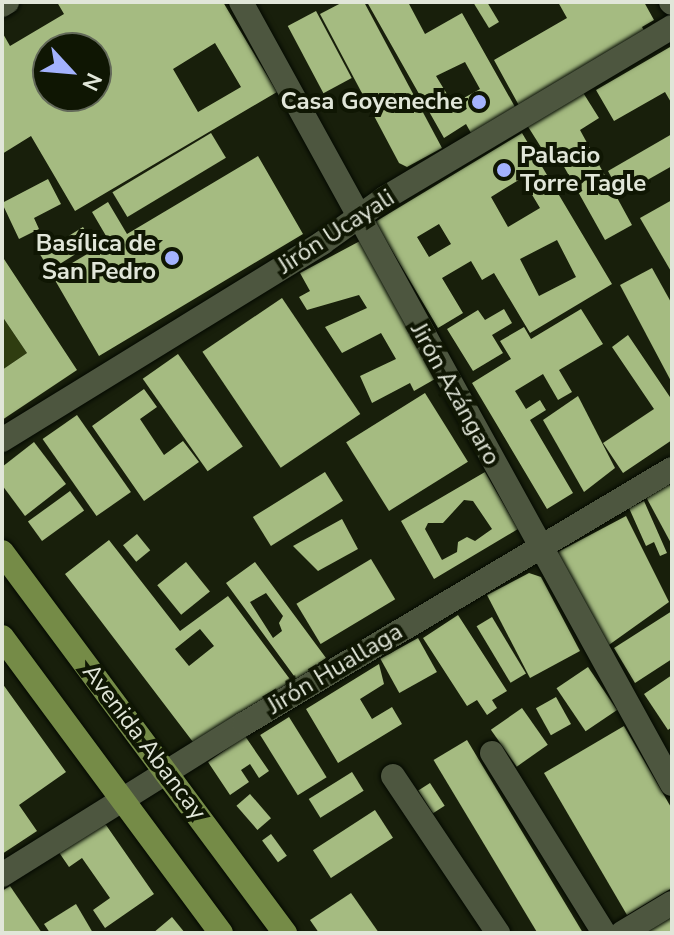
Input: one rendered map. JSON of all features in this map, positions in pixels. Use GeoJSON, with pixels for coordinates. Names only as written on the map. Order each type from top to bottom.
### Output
{"type":"FeatureCollection","features":[{"type":"Feature","properties":{"kind":"main road","name":"Avenida Abancay"},"geometry":{"type":"LineString","coordinates":[[2,552],[285,933]]}},
{"type":"Feature","properties":{"kind":"main road"},"geometry":{"type":"LineString","coordinates":[[2,637],[221,933]]}},
{"type":"Feature","properties":{"kind":"street","name":"Jirón Azángaro"},"geometry":{"type":"LineString","coordinates":[[241,2],[672,784]]}},
{"type":"Feature","properties":{"kind":"street","name":"Jirón Ucayali"},"geometry":{"type":"LineString","coordinates":[[2,440],[358,217],[672,27]]}},
{"type":"Feature","properties":{"kind":"street","name":"Jirón Huallaga"},"geometry":{"type":"LineString","coordinates":[[2,875],[166,772],[672,469]]}},
{"type":"Feature","properties":{"kind":"street"},"geometry":{"type":"LineString","coordinates":[[492,753],[604,933]]}},
{"type":"Feature","properties":{"kind":"street"},"geometry":{"type":"LineString","coordinates":[[393,776],[498,933]]}},
{"type":"Feature","properties":{"kind":"street"},"geometry":{"type":"LineString","coordinates":[[622,933],[672,903]]}},
{"type":"Feature","properties":{"kind":"green space"},"geometry":{"type":"Polygon","coordinates":[[[2,316],[27,353],[2,370],[2,316]]]}},
{"type":"Feature","properties":{"kind":"building"},"geometry":{"type":"Polygon","coordinates":[[[57,2],[223,2],[277,92],[75,211],[31,136],[2,154],[2,32],[10,46],[32,33],[32,112],[112,112],[112,32],[34,32],[64,14],[57,2]],[[215,43],[173,69],[198,112],[241,87],[215,43]]]}},
{"type":"Feature","properties":{"kind":"building"},"geometry":{"type":"Polygon","coordinates":[[[343,2],[364,2],[442,148],[407,167],[399,163],[320,14],[343,2]]]}},
{"type":"Feature","properties":{"kind":"building"},"geometry":{"type":"Polygon","coordinates":[[[367,2],[408,2],[425,34],[462,13],[515,107],[471,133],[466,124],[444,138],[367,2]],[[465,62],[436,76],[453,104],[480,89],[465,62]]]}},
{"type":"Feature","properties":{"kind":"building"},"geometry":{"type":"Polygon","coordinates":[[[473,2],[487,2],[499,22],[489,28],[473,2]]]}},
{"type":"Feature","properties":{"kind":"building"},"geometry":{"type":"Polygon","coordinates":[[[558,2],[644,2],[654,20],[642,27],[645,32],[522,111],[494,60],[567,18],[558,2]]]}},
{"type":"Feature","properties":{"kind":"building"},"geometry":{"type":"Polygon","coordinates":[[[316,11],[352,78],[323,93],[288,26],[316,11]]]}},
{"type":"Feature","properties":{"kind":"building"},"geometry":{"type":"Polygon","coordinates":[[[670,47],[672,104],[665,92],[614,121],[596,90],[670,47]]]}},
{"type":"Feature","properties":{"kind":"building"},"geometry":{"type":"Polygon","coordinates":[[[582,91],[599,118],[580,130],[632,225],[605,240],[553,147],[544,152],[527,125],[582,91]]]}},
{"type":"Feature","properties":{"kind":"building"},"geometry":{"type":"Polygon","coordinates":[[[211,133],[226,158],[127,217],[112,192],[211,133]]]}},
{"type":"Feature","properties":{"kind":"building"},"geometry":{"type":"Polygon","coordinates":[[[522,133],[612,284],[530,333],[494,273],[482,280],[471,261],[442,278],[463,313],[438,328],[375,222],[522,133]],[[522,178],[491,197],[508,227],[540,208],[522,178]],[[439,224],[417,237],[429,257],[451,244],[439,224]],[[557,240],[520,259],[539,296],[576,277],[557,240]]]}},
{"type":"Feature","properties":{"kind":"building"},"geometry":{"type":"Polygon","coordinates":[[[672,134],[672,166],[621,195],[608,171],[672,134]]]}},
{"type":"Feature","properties":{"kind":"building","name":"Basílica de San Pedro"},"geometry":{"type":"Polygon","coordinates":[[[258,156],[303,234],[99,356],[52,275],[109,241],[92,212],[108,202],[127,234],[258,156]]]}},
{"type":"Feature","properties":{"kind":"building"},"geometry":{"type":"Polygon","coordinates":[[[48,179],[61,204],[34,218],[39,229],[19,239],[2,203],[48,179]]]}},
{"type":"Feature","properties":{"kind":"building"},"geometry":{"type":"Polygon","coordinates":[[[672,200],[672,273],[640,218],[672,200]]]}},
{"type":"Feature","properties":{"kind":"building"},"geometry":{"type":"Polygon","coordinates":[[[83,227],[93,243],[50,270],[40,254],[83,227]]]}},
{"type":"Feature","properties":{"kind":"building"},"geometry":{"type":"Polygon","coordinates":[[[360,241],[435,379],[414,391],[410,383],[372,403],[360,376],[396,359],[381,333],[342,353],[325,327],[367,308],[359,295],[307,310],[299,297],[310,291],[300,273],[360,241]]]}},
{"type":"Feature","properties":{"kind":"building"},"geometry":{"type":"Polygon","coordinates":[[[2,256],[77,370],[2,420],[2,370],[27,353],[2,316],[2,256]]]}},
{"type":"Feature","properties":{"kind":"building"},"geometry":{"type":"Polygon","coordinates":[[[652,268],[672,304],[672,383],[620,285],[652,268]]]}},
{"type":"Feature","properties":{"kind":"building"},"geometry":{"type":"Polygon","coordinates":[[[282,298],[360,414],[281,468],[202,352],[282,298]]]}},
{"type":"Feature","properties":{"kind":"building"},"geometry":{"type":"Polygon","coordinates":[[[504,309],[512,323],[492,335],[503,353],[473,371],[447,329],[478,310],[485,320],[504,309]]]}},
{"type":"Feature","properties":{"kind":"building"},"geometry":{"type":"Polygon","coordinates":[[[581,309],[603,344],[559,370],[572,392],[558,400],[543,374],[515,391],[526,409],[540,400],[546,410],[530,420],[573,493],[547,509],[472,383],[511,359],[500,341],[524,327],[531,339],[581,309]]]}},
{"type":"Feature","properties":{"kind":"building"},"geometry":{"type":"Polygon","coordinates":[[[628,335],[672,400],[672,440],[623,473],[603,443],[654,409],[612,347],[628,335]]]}},
{"type":"Feature","properties":{"kind":"building"},"geometry":{"type":"Polygon","coordinates":[[[178,354],[243,447],[208,471],[143,379],[178,354]]]}},
{"type":"Feature","properties":{"kind":"building"},"geometry":{"type":"Polygon","coordinates":[[[144,389],[157,407],[140,419],[164,455],[183,441],[199,462],[144,501],[92,426],[144,389]]]}},
{"type":"Feature","properties":{"kind":"building"},"geometry":{"type":"Polygon","coordinates":[[[425,393],[468,462],[389,511],[346,442],[425,393]]]}},
{"type":"Feature","properties":{"kind":"building"},"geometry":{"type":"Polygon","coordinates":[[[578,396],[615,468],[584,492],[543,420],[578,396]]]}},
{"type":"Feature","properties":{"kind":"building"},"geometry":{"type":"Polygon","coordinates":[[[77,415],[131,492],[97,516],[43,439],[77,415]]]}},
{"type":"Feature","properties":{"kind":"building"},"geometry":{"type":"Polygon","coordinates":[[[34,442],[66,484],[25,516],[2,485],[2,467],[34,442]]]}},
{"type":"Feature","properties":{"kind":"building"},"geometry":{"type":"Polygon","coordinates":[[[325,472],[343,501],[271,546],[253,517],[325,472]]]}},
{"type":"Feature","properties":{"kind":"building"},"geometry":{"type":"Polygon","coordinates":[[[485,472],[518,529],[434,579],[401,521],[485,472]],[[464,500],[443,523],[428,523],[425,529],[442,560],[457,552],[458,542],[467,537],[475,541],[492,529],[473,501],[464,500]]]}},
{"type":"Feature","properties":{"kind":"building"},"geometry":{"type":"Polygon","coordinates":[[[668,482],[672,490],[672,545],[645,495],[668,482]]]}},
{"type":"Feature","properties":{"kind":"building"},"geometry":{"type":"Polygon","coordinates":[[[70,491],[84,510],[42,541],[28,522],[70,491]]]}},
{"type":"Feature","properties":{"kind":"building"},"geometry":{"type":"Polygon","coordinates":[[[644,501],[667,553],[660,556],[654,542],[646,546],[629,508],[644,501]]]}},
{"type":"Feature","properties":{"kind":"building"},"geometry":{"type":"Polygon","coordinates":[[[626,516],[669,602],[606,647],[554,554],[626,516]]]}},
{"type":"Feature","properties":{"kind":"building"},"geometry":{"type":"Polygon","coordinates":[[[342,519],[358,549],[318,571],[293,546],[342,519]]]}},
{"type":"Feature","properties":{"kind":"building"},"geometry":{"type":"Polygon","coordinates":[[[137,534],[150,550],[136,562],[123,545],[137,534]]]}},
{"type":"Feature","properties":{"kind":"building"},"geometry":{"type":"Polygon","coordinates":[[[109,540],[180,631],[228,596],[292,682],[193,742],[65,574],[109,540]],[[200,629],[175,649],[189,666],[214,646],[200,629]]]}},
{"type":"Feature","properties":{"kind":"building"},"geometry":{"type":"Polygon","coordinates":[[[371,559],[395,599],[321,644],[296,604],[371,559]]]}},
{"type":"Feature","properties":{"kind":"building"},"geometry":{"type":"Polygon","coordinates":[[[186,562],[210,592],[181,615],[157,585],[186,562]]]}},
{"type":"Feature","properties":{"kind":"building"},"geometry":{"type":"Polygon","coordinates":[[[255,562],[326,658],[297,680],[226,583],[255,562]],[[266,593],[250,602],[273,638],[282,631],[279,623],[283,616],[266,593]]]}},
{"type":"Feature","properties":{"kind":"building"},"geometry":{"type":"Polygon","coordinates":[[[529,573],[541,577],[580,651],[530,678],[487,595],[529,573]]]}},
{"type":"Feature","properties":{"kind":"building"},"geometry":{"type":"Polygon","coordinates":[[[672,611],[672,659],[635,683],[614,648],[672,611]]]}},
{"type":"Feature","properties":{"kind":"building"},"geometry":{"type":"Polygon","coordinates":[[[458,615],[507,691],[492,700],[497,708],[487,715],[477,700],[467,706],[423,638],[458,615]]]}},
{"type":"Feature","properties":{"kind":"building"},"geometry":{"type":"Polygon","coordinates":[[[492,617],[526,674],[511,683],[477,626],[492,617]]]}},
{"type":"Feature","properties":{"kind":"building"},"geometry":{"type":"Polygon","coordinates":[[[418,638],[437,672],[399,693],[380,659],[418,638]]]}},
{"type":"Feature","properties":{"kind":"building"},"geometry":{"type":"Polygon","coordinates":[[[379,664],[384,684],[360,699],[372,719],[392,707],[402,724],[338,763],[306,709],[379,664]]]}},
{"type":"Feature","properties":{"kind":"building"},"geometry":{"type":"Polygon","coordinates":[[[588,667],[617,710],[586,731],[556,688],[588,667]]]}},
{"type":"Feature","properties":{"kind":"building"},"geometry":{"type":"Polygon","coordinates":[[[672,675],[672,727],[668,730],[644,694],[672,675]]]}},
{"type":"Feature","properties":{"kind":"building"},"geometry":{"type":"Polygon","coordinates":[[[2,683],[66,772],[19,805],[37,831],[2,854],[2,683]]]}},
{"type":"Feature","properties":{"kind":"building"},"geometry":{"type":"Polygon","coordinates":[[[556,697],[571,724],[551,735],[536,708],[556,697]]]}},
{"type":"Feature","properties":{"kind":"building"},"geometry":{"type":"Polygon","coordinates":[[[522,708],[548,745],[517,767],[491,730],[522,708]]]}},
{"type":"Feature","properties":{"kind":"building"},"geometry":{"type":"Polygon","coordinates":[[[289,717],[327,777],[298,795],[260,735],[289,717]]]}},
{"type":"Feature","properties":{"kind":"building"},"geometry":{"type":"Polygon","coordinates":[[[624,726],[672,809],[672,888],[627,915],[544,773],[624,726]]]}},
{"type":"Feature","properties":{"kind":"building"},"geometry":{"type":"Polygon","coordinates":[[[245,736],[269,771],[259,778],[250,764],[241,770],[249,782],[230,795],[208,762],[245,736]]]}},
{"type":"Feature","properties":{"kind":"building"},"geometry":{"type":"Polygon","coordinates":[[[467,740],[583,933],[537,933],[434,760],[467,740]]]}},
{"type":"Feature","properties":{"kind":"building"},"geometry":{"type":"Polygon","coordinates":[[[352,772],[364,791],[320,818],[309,799],[352,772]]]}},
{"type":"Feature","properties":{"kind":"building"},"geometry":{"type":"Polygon","coordinates":[[[430,783],[445,806],[433,813],[418,791],[430,783]]]}},
{"type":"Feature","properties":{"kind":"building"},"geometry":{"type":"Polygon","coordinates":[[[250,794],[271,818],[257,830],[236,806],[250,794]]]}},
{"type":"Feature","properties":{"kind":"building"},"geometry":{"type":"Polygon","coordinates":[[[375,810],[393,838],[331,878],[313,850],[375,810]]]}},
{"type":"Feature","properties":{"kind":"building"},"geometry":{"type":"Polygon","coordinates":[[[93,822],[106,825],[154,894],[105,928],[93,910],[110,898],[82,858],[69,867],[56,848],[93,822]]]}},
{"type":"Feature","properties":{"kind":"building"},"geometry":{"type":"Polygon","coordinates":[[[271,834],[287,856],[278,862],[262,840],[271,834]]]}},
{"type":"Feature","properties":{"kind":"building"},"geometry":{"type":"Polygon","coordinates":[[[10,886],[42,933],[2,933],[2,891],[10,886]]]}},
{"type":"Feature","properties":{"kind":"building"},"geometry":{"type":"Polygon","coordinates":[[[351,893],[379,933],[319,933],[310,920],[351,893]]]}},
{"type":"Feature","properties":{"kind":"building"},"geometry":{"type":"Polygon","coordinates":[[[76,904],[93,933],[50,933],[44,924],[76,904]]]}},
{"type":"Feature","properties":{"kind":"building"},"geometry":{"type":"Polygon","coordinates":[[[172,917],[185,933],[153,933],[172,917]]]}},
{"type":"Feature","properties":{"kind":"building"},"geometry":{"type":"Polygon","coordinates":[[[672,917],[672,933],[644,933],[672,917]]]}},
{"type":"Feature","properties":{"kind":"place","name":"Casa Goyeneche"},"geometry":{"type":"Point","coordinates":[479,102]}},
{"type":"Feature","properties":{"kind":"place","name":"Palacio Torre Tagle"},"geometry":{"type":"Point","coordinates":[504,170]}},
{"type":"Feature","properties":{"kind":"place","name":"Basílica de San Pedro"},"geometry":{"type":"Point","coordinates":[172,258]}}]}
